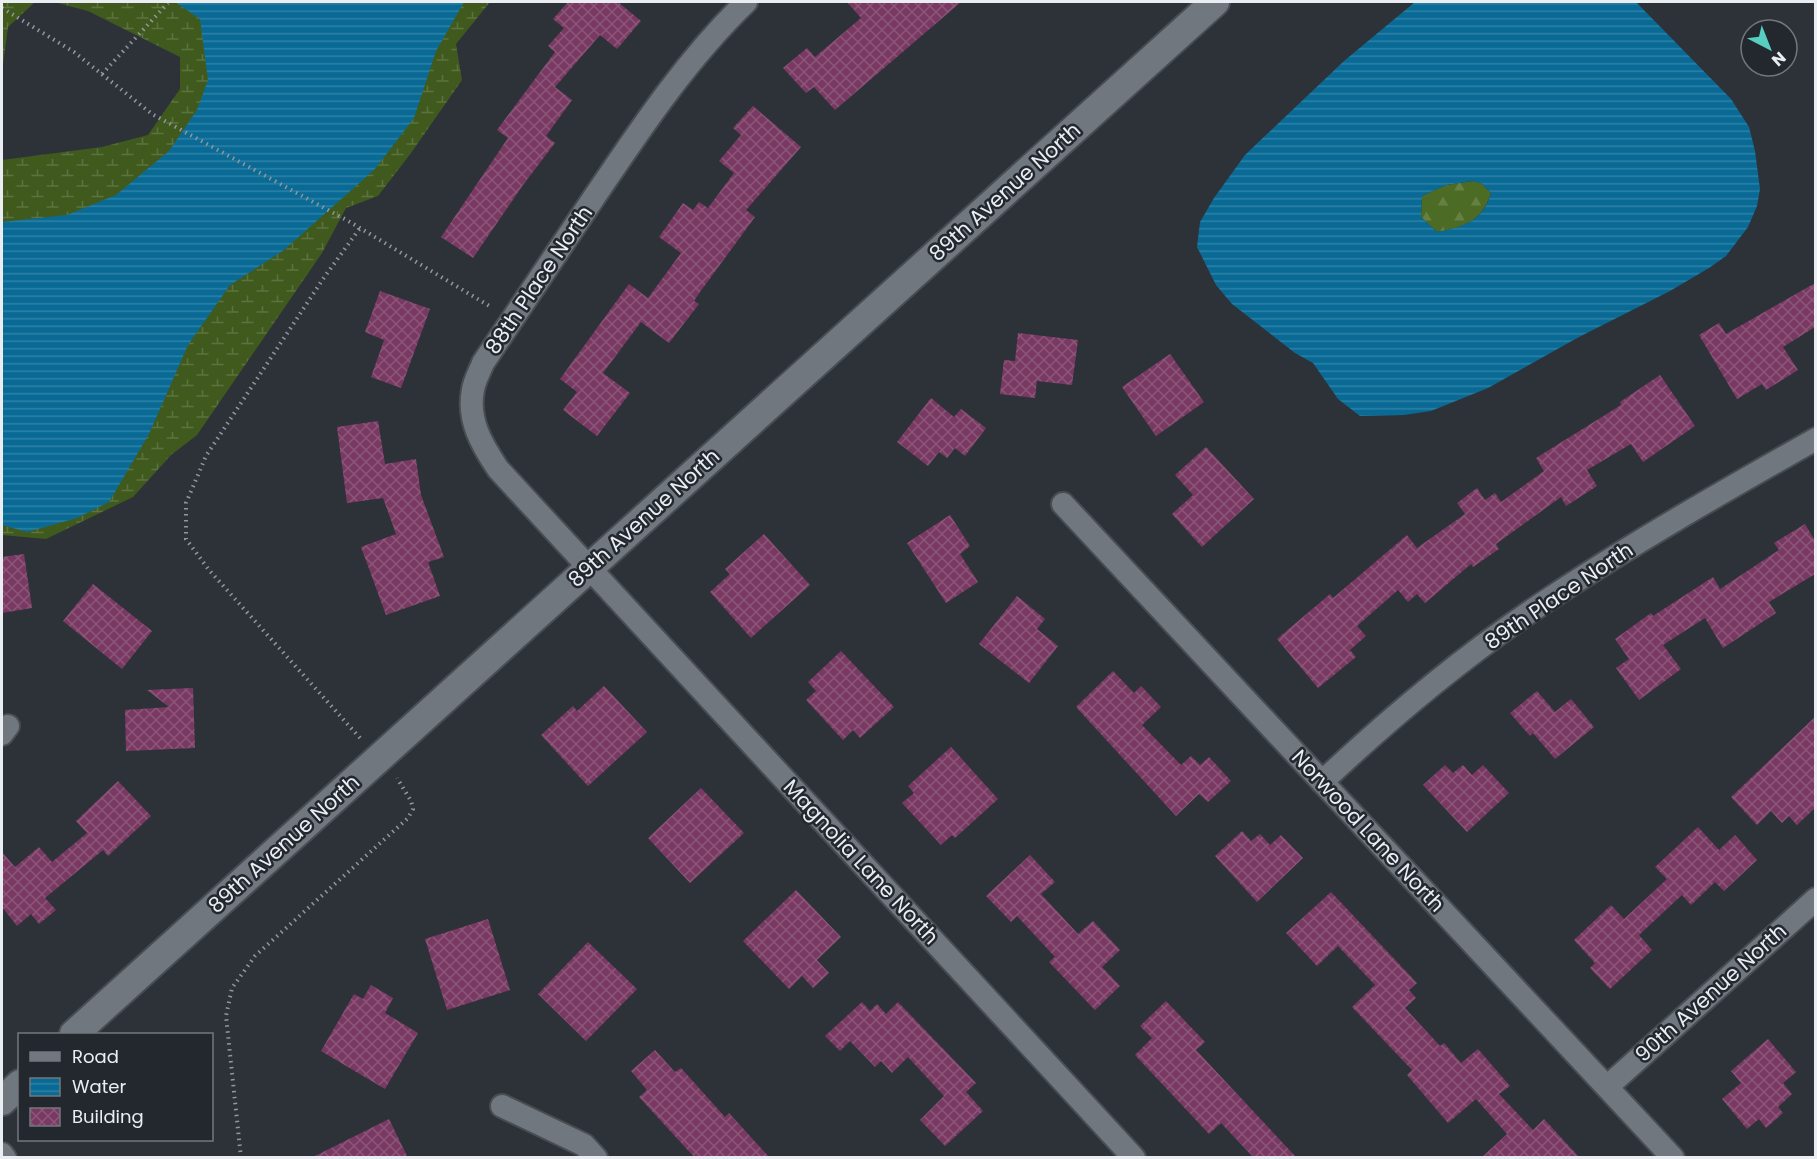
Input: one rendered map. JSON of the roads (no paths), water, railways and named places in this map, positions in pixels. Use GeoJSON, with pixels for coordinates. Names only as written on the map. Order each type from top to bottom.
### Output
{"type":"FeatureCollection","features":[{"type":"Feature","properties":{"kind":"street","name":"88th Place North"},"geometry":{"type":"LineString","coordinates":[[589,567],[498,469],[481,443],[472,415],[473,389],[483,363],[640,129],[681,75],[728,19],[746,2]]}},
{"type":"Feature","properties":{"kind":"street","name":"89th Avenue North"},"geometry":{"type":"LineString","coordinates":[[76,1033],[1215,2]]}},
{"type":"Feature","properties":{"kind":"street","name":"89th Place North"},"geometry":{"type":"LineString","coordinates":[[1322,782],[1369,738],[1446,674],[1544,602],[1670,523],[1815,439]]}},
{"type":"Feature","properties":{"kind":"street","name":"Norwood Lane North"},"geometry":{"type":"LineString","coordinates":[[1063,504],[1673,1158]]}},
{"type":"Feature","properties":{"kind":"street","name":"Magnolia Lane North"},"geometry":{"type":"LineString","coordinates":[[589,567],[1134,1158]]}},
{"type":"Feature","properties":{"kind":"street","name":"90th Avenue North"},"geometry":{"type":"LineString","coordinates":[[1607,1087],[1815,899]]}},
{"type":"Feature","properties":{"kind":"street"},"geometry":{"type":"LineString","coordinates":[[2,1101],[18,1086]]}},
{"type":"Feature","properties":{"kind":"street"},"geometry":{"type":"LineString","coordinates":[[502,1106],[584,1145],[596,1158]]}},
{"type":"Feature","properties":{"kind":"street"},"geometry":{"type":"LineString","coordinates":[[2,1154],[5,1158]]}},
{"type":"Feature","properties":{"kind":"water"},"geometry":{"type":"Polygon","coordinates":[[[175,2],[464,2],[436,51],[414,118],[375,169],[284,250],[230,285],[188,345],[149,434],[109,502],[77,518],[27,532],[2,525],[2,222],[67,215],[116,195],[169,151],[197,110],[208,80],[200,19],[175,2]]]}},
{"type":"Feature","properties":{"kind":"water"},"geometry":{"type":"Polygon","coordinates":[[[1415,2],[1636,2],[1731,99],[1749,127],[1760,189],[1757,206],[1748,227],[1726,256],[1709,268],[1488,388],[1431,411],[1404,415],[1360,416],[1338,399],[1313,363],[1295,353],[1232,304],[1216,285],[1197,247],[1200,222],[1245,155],[1344,61],[1415,2]],[[1472,181],[1446,185],[1422,196],[1421,217],[1437,232],[1464,225],[1478,216],[1487,203],[1491,193],[1481,183],[1472,181]]]}}]}
